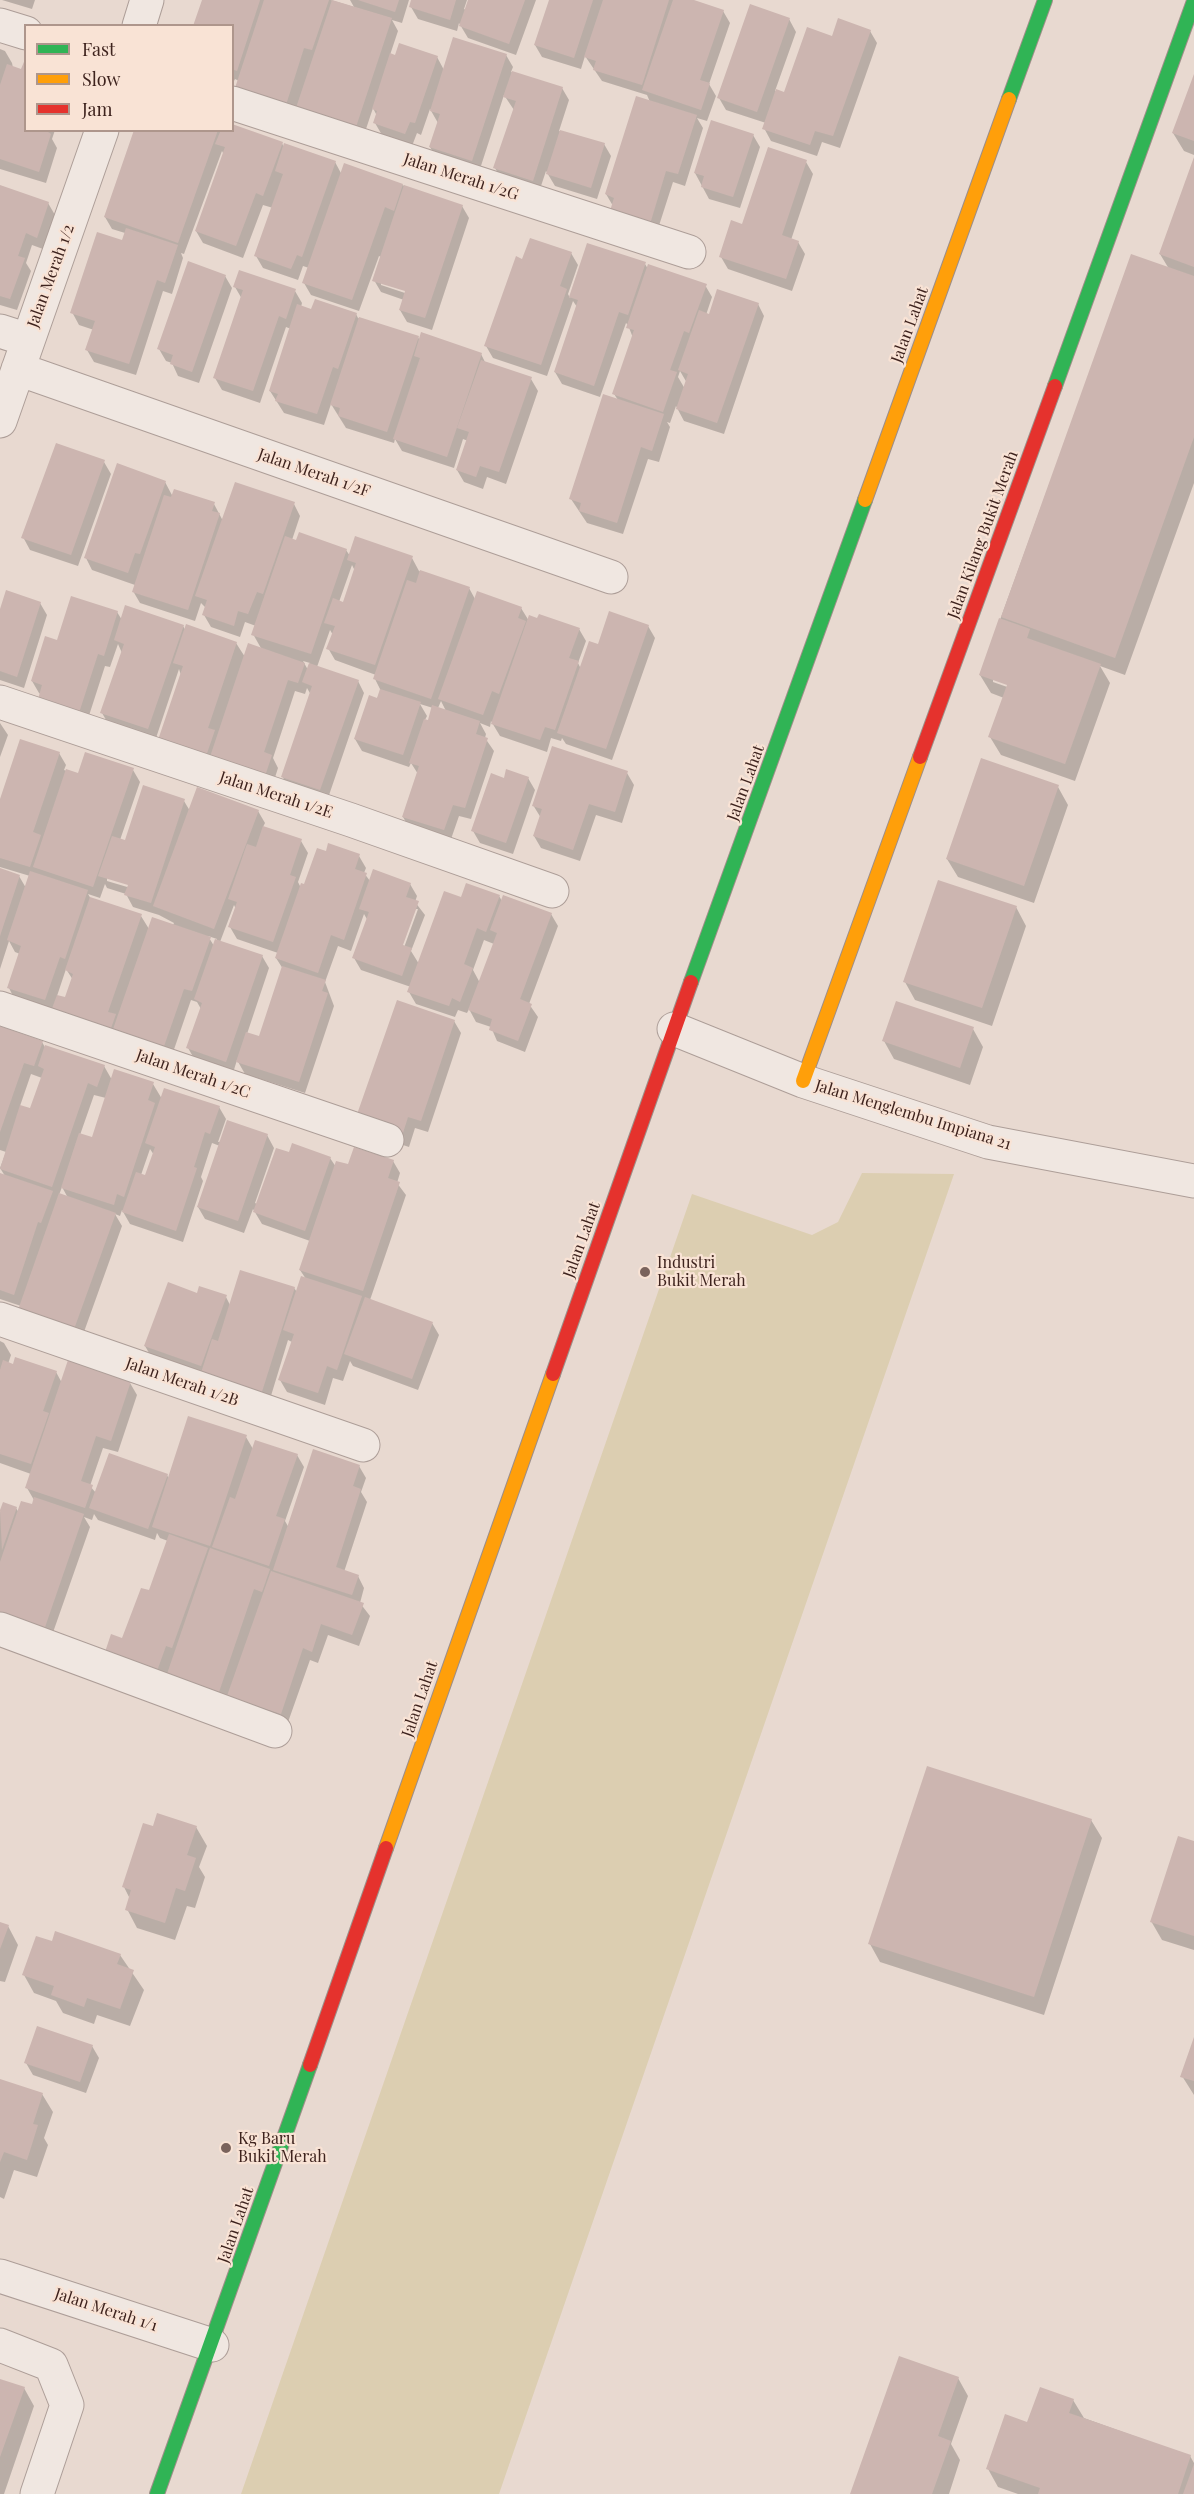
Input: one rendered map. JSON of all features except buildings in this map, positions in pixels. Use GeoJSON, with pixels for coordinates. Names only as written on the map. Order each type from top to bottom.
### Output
{"type":"FeatureCollection","features":[{"type":"Feature","properties":{"kind":"main road","name":"Jalan Lahat"},"geometry":{"type":"LineString","coordinates":[[157,2494],[212,2344],[674,1029],[1045,0]]}},
{"type":"Feature","properties":{"kind":"main road","name":"Jalan Kilang Bukit Merah"},"geometry":{"type":"LineString","coordinates":[[803,1081],[1194,1]]}},
{"type":"Feature","properties":{"kind":"street"},"geometry":{"type":"LineString","coordinates":[[140,24],[147,0]]}},
{"type":"Feature","properties":{"kind":"street"},"geometry":{"type":"LineString","coordinates":[[0,25],[24,32]]}},
{"type":"Feature","properties":{"kind":"street","name":"Jalan Merah 1/2G"},"geometry":{"type":"LineString","coordinates":[[234,104],[689,252]]}},
{"type":"Feature","properties":{"kind":"street","name":"Jalan Merah 1/2"},"geometry":{"type":"LineString","coordinates":[[0,421],[15,347],[101,132]]}},
{"type":"Feature","properties":{"kind":"street","name":"Jalan Merah 1/2F"},"geometry":{"type":"LineString","coordinates":[[15,347],[611,577]]}},
{"type":"Feature","properties":{"kind":"street","name":"Jalan Merah 1/2E"},"geometry":{"type":"LineString","coordinates":[[0,702],[351,820],[552,891]]}},
{"type":"Feature","properties":{"kind":"street","name":"Jalan Merah 1/2C"},"geometry":{"type":"LineString","coordinates":[[0,1008],[387,1140]]}},
{"type":"Feature","properties":{"kind":"street","name":"Jalan Menglembu Impiana 21"},"geometry":{"type":"LineString","coordinates":[[674,1029],[803,1081],[988,1142],[1194,1181]]}},
{"type":"Feature","properties":{"kind":"street","name":"Jalan Merah 1/2B"},"geometry":{"type":"LineString","coordinates":[[0,1319],[363,1445]]}},
{"type":"Feature","properties":{"kind":"street"},"geometry":{"type":"LineString","coordinates":[[0,1629],[275,1731]]}},
{"type":"Feature","properties":{"kind":"street","name":"Jalan Merah 1/1"},"geometry":{"type":"LineString","coordinates":[[0,2276],[212,2344]]}},
{"type":"Feature","properties":{"kind":"street"},"geometry":{"type":"LineString","coordinates":[[0,2345],[51,2365],[67,2405],[37,2494]]}},
{"type":"Feature","properties":{"kind":"shaded area"},"geometry":{"type":"Polygon","coordinates":[[[862,1173],[954,1174],[499,2494],[241,2494],[692,1194],[812,1235],[838,1222],[862,1173]]]}},
{"type":"Feature","properties":{"kind":"traffic: fast"},"geometry":{"type":"LineString","coordinates":[[1009,99],[1045,0]]}},
{"type":"Feature","properties":{"kind":"traffic: fast"},"geometry":{"type":"LineString","coordinates":[[1055,386],[1194,1]]}},
{"type":"Feature","properties":{"kind":"traffic: fast"},"geometry":{"type":"LineString","coordinates":[[691,982],[865,500]]}},
{"type":"Feature","properties":{"kind":"traffic: fast"},"geometry":{"type":"LineString","coordinates":[[157,2494],[310,2065]]}},
{"type":"Feature","properties":{"kind":"traffic: slow"},"geometry":{"type":"LineString","coordinates":[[865,500],[1009,99]]}},
{"type":"Feature","properties":{"kind":"traffic: slow"},"geometry":{"type":"LineString","coordinates":[[803,1081],[920,757]]}},
{"type":"Feature","properties":{"kind":"traffic: slow"},"geometry":{"type":"LineString","coordinates":[[386,1848],[553,1374]]}},
{"type":"Feature","properties":{"kind":"traffic: jam"},"geometry":{"type":"LineString","coordinates":[[920,757],[1055,386]]}},
{"type":"Feature","properties":{"kind":"traffic: jam"},"geometry":{"type":"LineString","coordinates":[[553,1374],[691,982]]}},
{"type":"Feature","properties":{"kind":"traffic: jam"},"geometry":{"type":"LineString","coordinates":[[310,2065],[386,1848]]}},
{"type":"Feature","properties":{"kind":"place","name":"Industri Bukit Merah"},"geometry":{"type":"Point","coordinates":[645,1272]}},
{"type":"Feature","properties":{"kind":"place","name":"Kg Baru Bukit Merah"},"geometry":{"type":"Point","coordinates":[226,2148]}}]}
